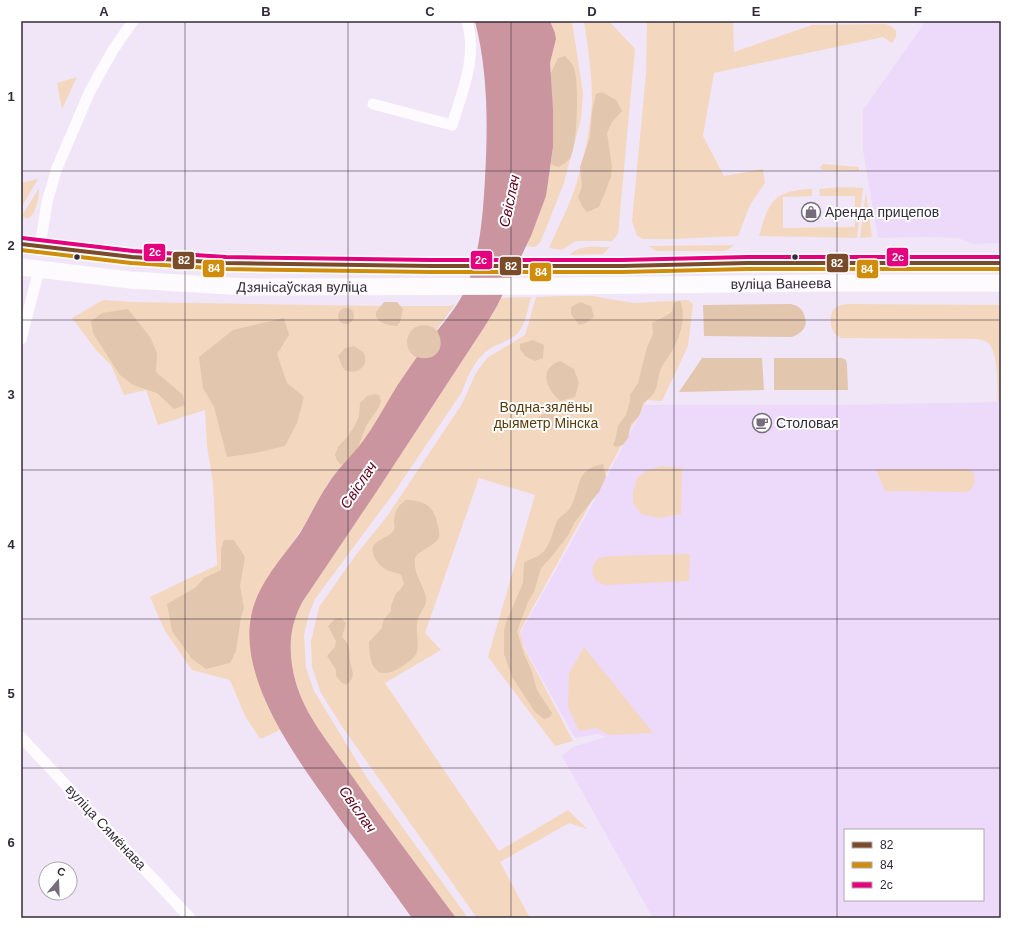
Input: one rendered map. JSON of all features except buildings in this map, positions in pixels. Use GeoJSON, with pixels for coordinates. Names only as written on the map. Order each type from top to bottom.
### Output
{"type":"FeatureCollection","features":[{"type":"Feature","properties":{"kind":"main road","name":"Дзянісаўская вуліца"},"geometry":{"type":"LineString","coordinates":[[21,244],[132,257],[226,263],[560,266]]}},
{"type":"Feature","properties":{"kind":"main road","name":"вуліца Ванеева"},"geometry":{"type":"LineString","coordinates":[[560,266],[747,263],[1001,263]]}},
{"type":"Feature","properties":{"kind":"main road","name":"Дзянісаўская вуліца"},"geometry":{"type":"LineString","coordinates":[[21,267],[130,280],[246,287],[560,286]]}},
{"type":"Feature","properties":{"kind":"main road","name":"вуліца Ванеева"},"geometry":{"type":"LineString","coordinates":[[560,286],[823,283],[1001,283]]}},
{"type":"Feature","properties":{"kind":"street"},"geometry":{"type":"LineString","coordinates":[[40,247],[49,191],[67,143],[90,91],[112,50],[133,21]]}},
{"type":"Feature","properties":{"kind":"street"},"geometry":{"type":"LineString","coordinates":[[373,104],[452,125],[468,73],[470,34],[467,21]]}},
{"type":"Feature","properties":{"kind":"street"},"geometry":{"type":"LineString","coordinates":[[823,283],[824,264]]}},
{"type":"Feature","properties":{"kind":"street"},"geometry":{"type":"LineString","coordinates":[[21,339],[39,270]]}},
{"type":"Feature","properties":{"kind":"street","name":"вуліца Сямёнава"},"geometry":{"type":"LineString","coordinates":[[21,737],[190,918]]}},
{"type":"Feature","properties":{"kind":"shaded area"},"geometry":{"type":"Polygon","coordinates":[[[926,21],[1001,21],[1001,243],[972,244],[958,238],[878,238],[863,150],[863,110],[926,21]]]}},
{"type":"Feature","properties":{"kind":"shaded area"},"geometry":{"type":"Polygon","coordinates":[[[1001,402],[1001,918],[653,918],[562,756],[573,747],[606,737],[597,734],[575,738],[528,654],[523,644],[521,632],[587,514],[645,405],[836,405],[1001,402]]]}},
{"type":"Feature","properties":{"kind":"green space"},"geometry":{"type":"Polygon","coordinates":[[[550,21],[572,21],[583,93],[581,119],[563,186],[540,243],[535,247],[527,246],[546,196],[553,147],[550,63],[556,39],[550,21]]]}},
{"type":"Feature","properties":{"kind":"green space"},"geometry":{"type":"Polygon","coordinates":[[[584,21],[609,21],[635,49],[618,234],[612,241],[576,241],[562,250],[549,248],[567,210],[578,180],[590,125],[592,100],[591,80],[584,21]]]}},
{"type":"Feature","properties":{"kind":"green space"},"geometry":{"type":"Polygon","coordinates":[[[647,21],[733,21],[734,52],[812,25],[886,24],[896,31],[896,37],[892,43],[883,37],[714,73],[703,136],[724,176],[763,169],[765,183],[750,205],[738,236],[643,239],[637,236],[632,221],[646,74],[647,21]]]}},
{"type":"Feature","properties":{"kind":"green space"},"geometry":{"type":"Polygon","coordinates":[[[565,56],[573,65],[576,75],[577,113],[573,151],[570,158],[558,167],[551,164],[553,147],[553,109],[550,75],[558,58],[565,56]]]}},
{"type":"Feature","properties":{"kind":"green space"},"geometry":{"type":"Polygon","coordinates":[[[77,77],[62,109],[57,83],[77,77]]]}},
{"type":"Feature","properties":{"kind":"green space"},"geometry":{"type":"Polygon","coordinates":[[[602,92],[616,100],[622,111],[612,122],[607,133],[612,167],[611,177],[599,207],[587,212],[582,206],[578,197],[582,187],[580,167],[590,137],[592,112],[596,94],[602,92]]]}},
{"type":"Feature","properties":{"kind":"green space"},"geometry":{"type":"Polygon","coordinates":[[[823,164],[859,167],[859,171],[822,170],[820,167],[823,164]]]}},
{"type":"Feature","properties":{"kind":"green space"},"geometry":{"type":"Polygon","coordinates":[[[38,179],[21,208],[21,183],[38,179]]]}},
{"type":"Feature","properties":{"kind":"green space"},"geometry":{"type":"Polygon","coordinates":[[[841,187],[863,188],[857,238],[759,236],[766,214],[775,200],[781,195],[799,190],[812,189],[812,196],[783,197],[783,228],[855,227],[855,196],[820,196],[819,189],[841,187]]]}},
{"type":"Feature","properties":{"kind":"green space"},"geometry":{"type":"Polygon","coordinates":[[[39,188],[38,200],[35,209],[31,217],[28,219],[22,216],[39,188]]]}},
{"type":"Feature","properties":{"kind":"green space"},"geometry":{"type":"Polygon","coordinates":[[[866,192],[872,237],[860,238],[866,192]]]}},
{"type":"Feature","properties":{"kind":"green space"},"geometry":{"type":"Polygon","coordinates":[[[734,245],[726,251],[656,251],[648,246],[734,245]]]}},
{"type":"Feature","properties":{"kind":"green space"},"geometry":{"type":"Polygon","coordinates":[[[610,247],[603,254],[570,255],[573,251],[583,248],[610,247]]]}},
{"type":"Feature","properties":{"kind":"green space","name":"Водна-зялёны дыяметр Мінска"},"geometry":{"type":"Polygon","coordinates":[[[593,296],[633,303],[688,300],[693,304],[688,346],[662,401],[647,400],[520,631],[524,648],[573,741],[555,746],[488,657],[535,495],[479,478],[425,633],[441,650],[385,683],[499,851],[568,810],[587,829],[569,823],[500,862],[530,918],[477,918],[341,725],[321,693],[312,667],[311,641],[319,607],[355,556],[388,515],[462,404],[476,373],[487,358],[525,335],[536,297],[593,296]]]}},
{"type":"Feature","properties":{"kind":"green space","name":"Водна-зялёны дыяметр Мінска"},"geometry":{"type":"Polygon","coordinates":[[[531,297],[525,320],[519,332],[510,339],[487,351],[473,366],[462,392],[393,494],[315,599],[309,614],[304,635],[306,668],[314,691],[367,778],[468,918],[456,918],[372,805],[324,737],[305,706],[293,673],[291,652],[292,631],[294,621],[303,601],[485,326],[501,298],[531,297]]]}},
{"type":"Feature","properties":{"kind":"green space"},"geometry":{"type":"Polygon","coordinates":[[[103,300],[133,302],[385,306],[450,306],[455,304],[417,357],[392,395],[375,425],[357,450],[328,483],[307,521],[260,591],[251,651],[255,669],[267,704],[280,730],[260,739],[245,716],[230,680],[192,670],[165,631],[150,597],[217,565],[213,483],[207,446],[205,410],[158,425],[146,390],[124,395],[111,365],[96,350],[72,318],[103,300]]]}},
{"type":"Feature","properties":{"kind":"green space"},"geometry":{"type":"Polygon","coordinates":[[[680,301],[683,313],[682,326],[672,351],[662,366],[657,387],[653,394],[643,403],[639,415],[631,424],[628,438],[623,445],[615,447],[613,444],[618,426],[626,415],[630,395],[638,383],[647,347],[653,334],[652,323],[671,313],[675,302],[680,301]]]}},
{"type":"Feature","properties":{"kind":"green space"},"geometry":{"type":"Polygon","coordinates":[[[384,302],[397,302],[403,309],[400,322],[397,326],[385,324],[376,317],[376,312],[384,302]]]}},
{"type":"Feature","properties":{"kind":"green space"},"geometry":{"type":"Polygon","coordinates":[[[580,302],[591,306],[594,317],[586,323],[579,325],[571,314],[571,307],[580,302]]]}},
{"type":"Feature","properties":{"kind":"green space"},"geometry":{"type":"Polygon","coordinates":[[[791,304],[802,310],[806,323],[801,332],[792,337],[704,336],[703,305],[791,304]]]}},
{"type":"Feature","properties":{"kind":"green space"},"geometry":{"type":"Polygon","coordinates":[[[850,304],[1001,305],[1001,401],[998,402],[997,370],[994,353],[987,342],[978,339],[841,338],[835,334],[832,328],[831,315],[837,307],[850,304]]]}},
{"type":"Feature","properties":{"kind":"green space"},"geometry":{"type":"Polygon","coordinates":[[[346,308],[353,313],[354,316],[349,323],[346,324],[339,319],[338,316],[343,309],[346,308]]]}},
{"type":"Feature","properties":{"kind":"green space"},"geometry":{"type":"Polygon","coordinates":[[[128,309],[150,337],[157,353],[156,372],[183,395],[185,405],[174,409],[157,393],[133,385],[119,374],[93,333],[91,321],[102,313],[128,309]]]}},
{"type":"Feature","properties":{"kind":"green space"},"geometry":{"type":"Polygon","coordinates":[[[284,318],[289,335],[277,354],[287,383],[304,397],[297,423],[285,446],[255,453],[227,457],[214,407],[203,388],[199,357],[233,330],[284,318]]]}},
{"type":"Feature","properties":{"kind":"green space"},"geometry":{"type":"Polygon","coordinates":[[[421,325],[427,325],[436,330],[440,336],[440,348],[436,354],[427,359],[421,359],[412,354],[407,345],[407,339],[412,330],[421,325]]]}},
{"type":"Feature","properties":{"kind":"green space"},"geometry":{"type":"Polygon","coordinates":[[[533,340],[544,345],[543,358],[535,361],[525,356],[520,349],[520,344],[533,340]]]}},
{"type":"Feature","properties":{"kind":"green space"},"geometry":{"type":"Polygon","coordinates":[[[354,346],[364,353],[365,362],[361,368],[355,372],[349,372],[343,368],[338,356],[345,348],[354,346]]]}},
{"type":"Feature","properties":{"kind":"green space"},"geometry":{"type":"Polygon","coordinates":[[[702,358],[762,358],[764,390],[679,392],[702,358]]]}},
{"type":"Feature","properties":{"kind":"green space"},"geometry":{"type":"Polygon","coordinates":[[[774,358],[842,358],[846,360],[847,365],[848,390],[774,390],[774,358]]]}},
{"type":"Feature","properties":{"kind":"green space"},"geometry":{"type":"Polygon","coordinates":[[[560,361],[574,369],[579,383],[575,397],[560,401],[551,390],[546,379],[549,369],[553,364],[560,361]]]}},
{"type":"Feature","properties":{"kind":"green space"},"geometry":{"type":"Polygon","coordinates":[[[375,394],[379,395],[381,401],[379,407],[366,426],[357,450],[343,465],[340,464],[335,455],[338,447],[348,436],[359,417],[360,403],[367,396],[375,394]]]}},
{"type":"Feature","properties":{"kind":"green space"},"geometry":{"type":"Polygon","coordinates":[[[551,412],[555,416],[554,423],[552,429],[546,431],[539,425],[538,417],[551,412]]]}},
{"type":"Feature","properties":{"kind":"green space"},"geometry":{"type":"Polygon","coordinates":[[[603,464],[606,477],[599,492],[574,523],[569,534],[553,555],[541,568],[534,592],[528,602],[517,631],[537,690],[552,713],[550,717],[544,719],[535,712],[512,677],[504,654],[504,630],[523,583],[524,563],[541,554],[545,550],[557,521],[570,508],[574,501],[583,475],[593,467],[603,464]]]}},
{"type":"Feature","properties":{"kind":"green space"},"geometry":{"type":"Polygon","coordinates":[[[662,466],[682,468],[681,514],[659,518],[641,514],[633,503],[633,492],[637,478],[648,470],[662,466]]]}},
{"type":"Feature","properties":{"kind":"green space"},"geometry":{"type":"Polygon","coordinates":[[[876,469],[967,469],[974,473],[974,482],[973,487],[966,492],[885,491],[876,469]]]}},
{"type":"Feature","properties":{"kind":"green space"},"geometry":{"type":"Polygon","coordinates":[[[406,500],[417,501],[430,507],[435,516],[439,530],[439,537],[437,541],[419,553],[415,559],[415,569],[426,597],[425,606],[417,622],[417,652],[406,664],[385,673],[376,669],[373,664],[370,658],[369,642],[382,628],[383,621],[391,611],[391,606],[396,593],[404,584],[401,575],[390,572],[379,564],[374,556],[373,549],[377,542],[388,536],[394,530],[396,511],[406,500]]]}},
{"type":"Feature","properties":{"kind":"green space"},"geometry":{"type":"Polygon","coordinates":[[[224,540],[234,540],[245,557],[240,586],[244,608],[241,617],[236,651],[230,663],[206,669],[192,659],[172,631],[167,604],[196,587],[204,578],[221,570],[221,549],[224,540]]]}},
{"type":"Feature","properties":{"kind":"green space"},"geometry":{"type":"Polygon","coordinates":[[[690,554],[689,581],[606,585],[597,581],[592,572],[595,562],[604,557],[690,554]]]}},
{"type":"Feature","properties":{"kind":"green space"},"geometry":{"type":"Polygon","coordinates":[[[341,618],[346,623],[342,637],[349,647],[353,674],[352,679],[346,685],[336,676],[336,670],[327,656],[335,647],[336,641],[328,626],[335,619],[341,618]]]}},
{"type":"Feature","properties":{"kind":"green space"},"geometry":{"type":"Polygon","coordinates":[[[584,647],[653,733],[608,735],[597,728],[579,731],[568,707],[569,673],[584,647]]]}},
{"type":"Feature","properties":{"kind":"water","name":"Свіслач"},"geometry":{"type":"Polygon","coordinates":[[[475,21],[550,21],[555,33],[556,39],[550,63],[553,109],[553,147],[546,196],[531,236],[497,306],[375,494],[303,601],[294,621],[291,641],[293,673],[305,706],[324,737],[372,805],[456,918],[412,918],[342,822],[292,750],[276,723],[263,695],[254,667],[249,639],[252,612],[255,601],[266,580],[300,533],[320,496],[332,478],[367,435],[417,357],[429,358],[438,352],[441,343],[437,331],[460,300],[471,275],[478,248],[482,220],[487,139],[485,79],[475,21]]]}},
{"type":"Feature","properties":{"kind":"transit line","name":"2с"},"geometry":{"type":"LineString","coordinates":[[22,238],[133,251],[226,257],[431,260],[622,260],[747,257],[1001,257]]}},
{"type":"Feature","properties":{"kind":"transit line","name":"82"},"geometry":{"type":"LineString","coordinates":[[21,244],[132,257],[226,263],[431,266],[622,266],[747,263],[1001,263]]}},
{"type":"Feature","properties":{"kind":"transit line","name":"84"},"geometry":{"type":"LineString","coordinates":[[21,250],[131,263],[226,269],[431,272],[622,272],[747,269],[1001,269]]}},
{"type":"Feature","properties":{"kind":"place","name":"Аренда прицепов"},"geometry":{"type":"Point","coordinates":[811,212]}},
{"type":"Feature","properties":{"kind":"place","name":"Столовая"},"geometry":{"type":"Point","coordinates":[762,423]}}]}
